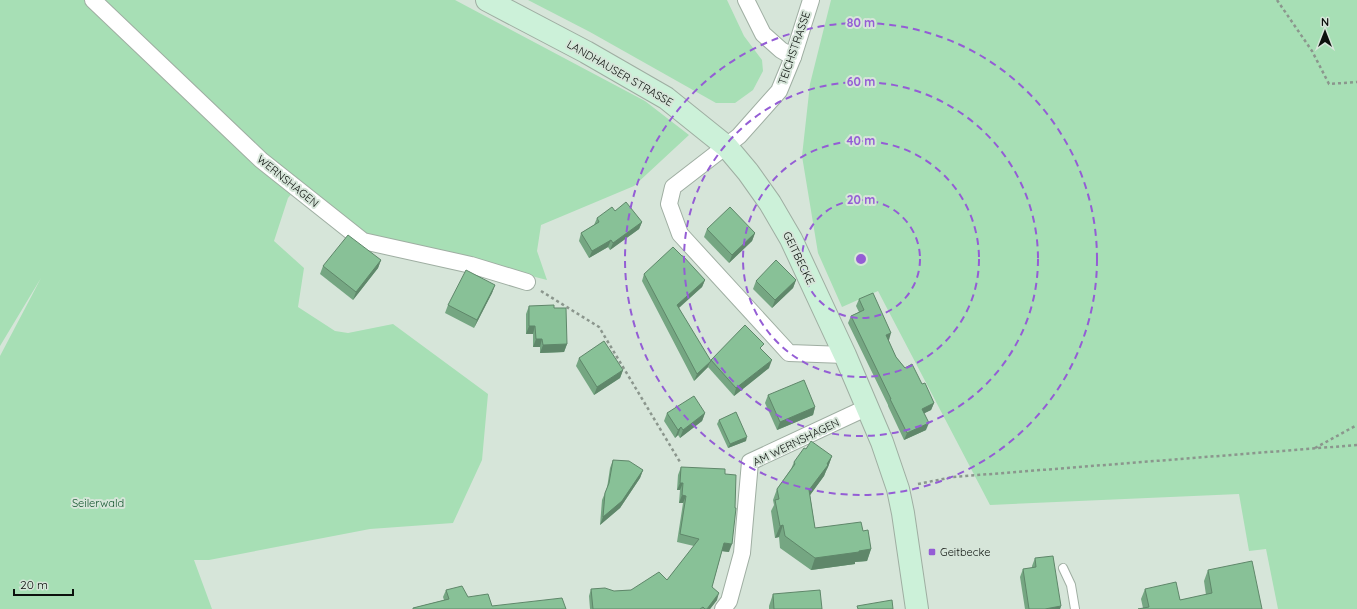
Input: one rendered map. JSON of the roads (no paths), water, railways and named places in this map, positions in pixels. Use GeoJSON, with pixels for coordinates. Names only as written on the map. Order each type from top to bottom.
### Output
{"type":"FeatureCollection","features":[{"type":"Feature","properties":{"kind":"street","name":"WERNSHAGEN"},"geometry":{"type":"LineString","coordinates":[[93,0],[261,160],[363,240],[471,265],[527,282]]}},
{"type":"Feature","properties":{"kind":"street","name":"LANDHAUSER STRASSE"},"geometry":{"type":"LineString","coordinates":[[487,0],[586,52],[666,98],[727,147]]}},
{"type":"Feature","properties":{"kind":"street"},"geometry":{"type":"LineString","coordinates":[[746,0],[763,34],[781,50],[793,57]]}},
{"type":"Feature","properties":{"kind":"street","name":"TEICHSTRASSE"},"geometry":{"type":"LineString","coordinates":[[727,147],[739,136],[779,91],[793,57],[811,0]]}},
{"type":"Feature","properties":{"kind":"street","name":"GEITBECKE"},"geometry":{"type":"LineString","coordinates":[[727,147],[748,172],[791,239],[868,407],[898,489],[917,609]]}},
{"type":"Feature","properties":{"kind":"street"},"geometry":{"type":"LineString","coordinates":[[727,147],[673,187],[670,204],[680,234],[788,353],[845,355]]}},
{"type":"Feature","properties":{"kind":"street","name":"AM WERNSHAGEN"},"geometry":{"type":"LineString","coordinates":[[723,609],[729,601],[742,553],[750,462],[868,407]]}},
{"type":"Feature","properties":{"kind":"lane"},"geometry":{"type":"LineString","coordinates":[[1063,568],[1071,585],[1075,609]]}},
{"type":"Feature","properties":{"kind":"place","name":"Geitbecke"},"geometry":{"type":"Point","coordinates":[932,552]}},
{"type":"Feature","properties":{"kind":"park label","name":"Seilerwald"},"geometry":{"type":"Point","coordinates":[98,503]}}]}
